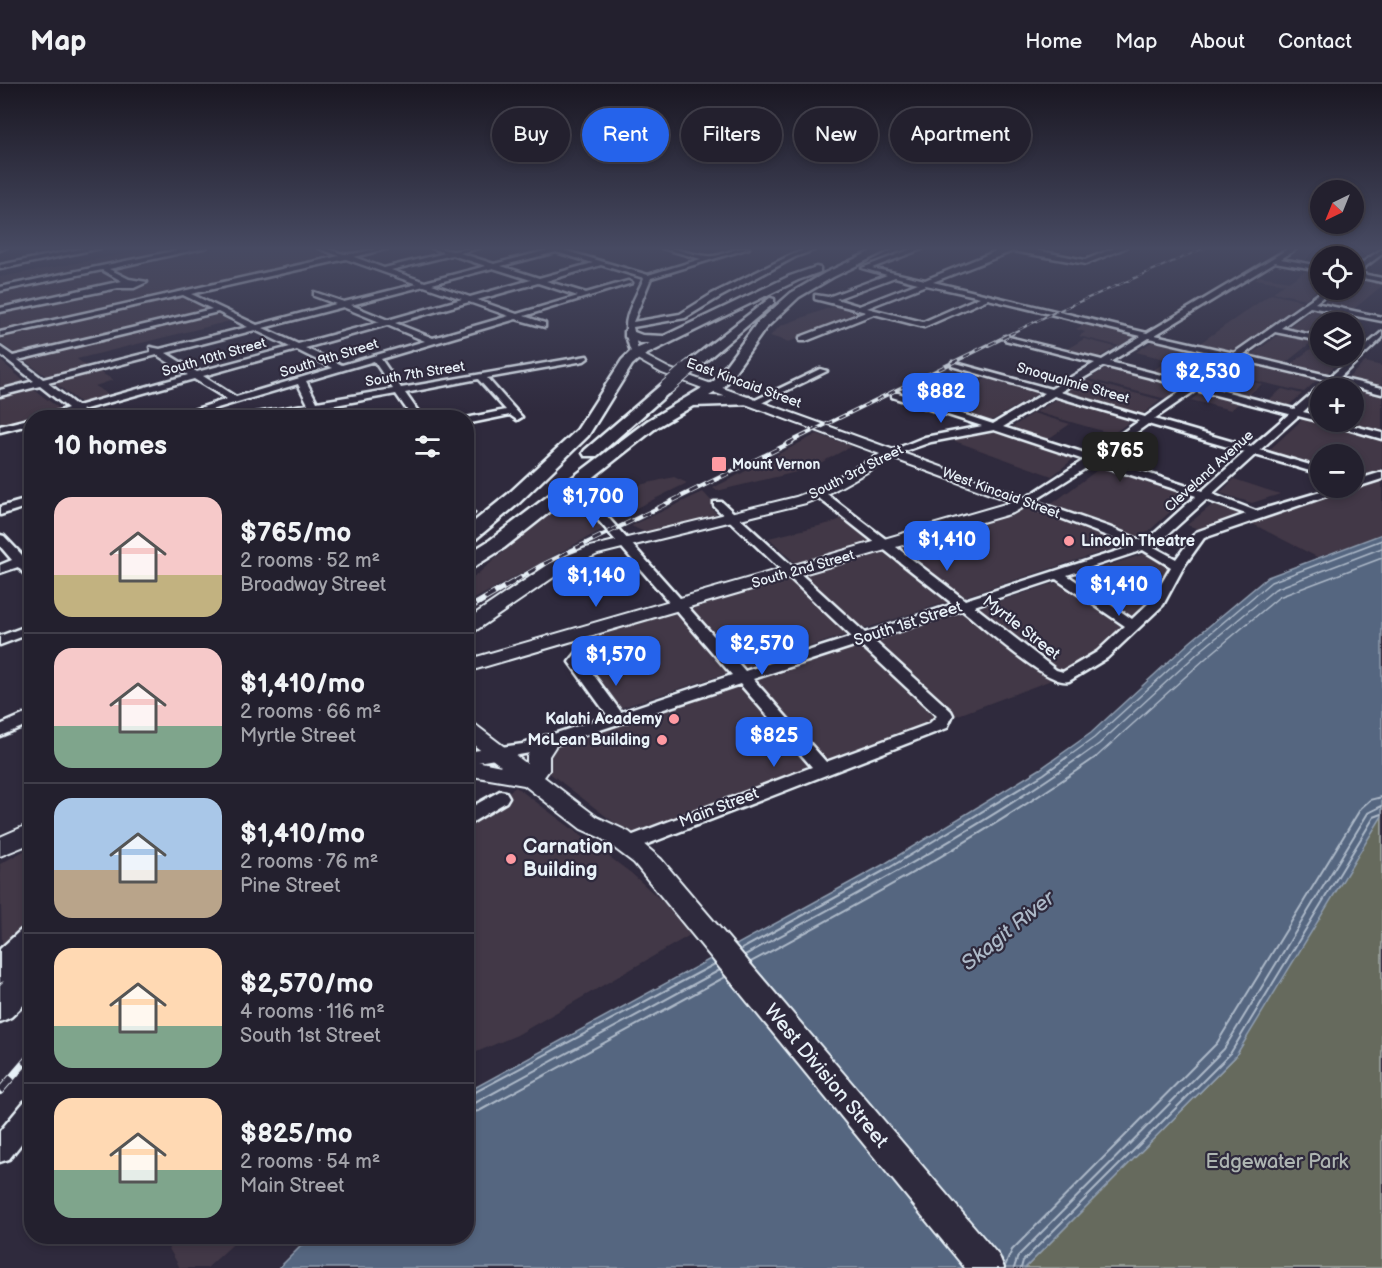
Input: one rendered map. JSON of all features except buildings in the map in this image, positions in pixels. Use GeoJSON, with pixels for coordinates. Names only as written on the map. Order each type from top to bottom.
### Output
{"type":"FeatureCollection","features":[{"type":"Feature","properties":{"kind":"highway"},"geometry":{"type":"LineString","coordinates":[[474,531],[513,499],[583,433],[627,363],[636,354],[743,302]]}},
{"type":"Feature","properties":{"kind":"highway"},"geometry":{"type":"LineString","coordinates":[[685,366],[759,302]]}},
{"type":"Feature","properties":{"kind":"highway"},"geometry":{"type":"LineString","coordinates":[[474,539],[660,379],[685,366],[769,302]]}},
{"type":"Feature","properties":{"kind":"highway"},"geometry":{"type":"LineString","coordinates":[[474,559],[497,544],[652,424],[718,384],[761,326],[787,302]]}},
{"type":"Feature","properties":{"kind":"highway"},"geometry":{"type":"LineString","coordinates":[[629,330],[649,340],[670,337]]}},
{"type":"Feature","properties":{"kind":"highway"},"geometry":{"type":"LineString","coordinates":[[474,556],[660,379]]}},
{"type":"Feature","properties":{"kind":"highway"},"geometry":{"type":"LineString","coordinates":[[677,408],[711,400],[751,402]]}},
{"type":"Feature","properties":{"kind":"highway"},"geometry":{"type":"LineString","coordinates":[[0,969],[24,946]]}},
{"type":"Feature","properties":{"kind":"highway"},"geometry":{"type":"LineString","coordinates":[[0,1007],[24,983]]}},
{"type":"Feature","properties":{"kind":"main road","name":"East Kincaid Street"},"geometry":{"type":"LineString","coordinates":[[636,354],[660,379],[713,388],[821,427]]}},
{"type":"Feature","properties":{"kind":"main road","name":"West Kincaid Street"},"geometry":{"type":"LineString","coordinates":[[821,427],[1025,502]]}},
{"type":"Feature","properties":{"kind":"main road","name":"South 3rd Street"},"geometry":{"type":"LineString","coordinates":[[474,624],[561,564],[592,551],[801,500],[819,493],[891,453]]}},
{"type":"Feature","properties":{"kind":"main road","name":"South 2nd Street"},"geometry":{"type":"LineString","coordinates":[[474,664],[1008,510],[1025,502]]}},
{"type":"Feature","properties":{"kind":"main road","name":"West Division Street"},"geometry":{"type":"LineString","coordinates":[[474,734],[589,823],[593,831],[670,888]]}},
{"type":"Feature","properties":{"kind":"main road"},"geometry":{"type":"LineString","coordinates":[[474,769],[492,774],[531,777],[538,770],[538,756],[547,742]]}},
{"type":"Feature","properties":{"kind":"main road","name":"West Division Street"},"geometry":{"type":"LineString","coordinates":[[589,823],[601,825],[657,869],[670,888],[987,1268]]}},
{"type":"Feature","properties":{"kind":"main road"},"geometry":{"type":"LineString","coordinates":[[0,847],[24,836]]}},
{"type":"Feature","properties":{"kind":"street"},"geometry":{"type":"LineString","coordinates":[[0,310],[38,302]]}},
{"type":"Feature","properties":{"kind":"street"},"geometry":{"type":"LineString","coordinates":[[0,334],[142,302]]}},
{"type":"Feature","properties":{"kind":"street"},"geometry":{"type":"LineString","coordinates":[[203,302],[341,368]]}},
{"type":"Feature","properties":{"kind":"street"},"geometry":{"type":"LineString","coordinates":[[337,302],[433,341]]}},
{"type":"Feature","properties":{"kind":"street"},"geometry":{"type":"LineString","coordinates":[[0,393],[355,302]]}},
{"type":"Feature","properties":{"kind":"street","name":"South 10th Street"},"geometry":{"type":"LineString","coordinates":[[71,410],[461,302]]}},
{"type":"Feature","properties":{"kind":"street"},"geometry":{"type":"LineString","coordinates":[[470,302],[542,325]]}},
{"type":"Feature","properties":{"kind":"street","name":"South 9th Street"},"geometry":{"type":"LineString","coordinates":[[201,410],[565,302]]}},
{"type":"Feature","properties":{"kind":"street"},"geometry":{"type":"LineString","coordinates":[[635,302],[629,330],[636,354]]}},
{"type":"Feature","properties":{"kind":"street"},"geometry":{"type":"LineString","coordinates":[[629,330],[682,316],[705,302]]}},
{"type":"Feature","properties":{"kind":"street"},"geometry":{"type":"LineString","coordinates":[[837,302],[924,325],[975,302]]}},
{"type":"Feature","properties":{"kind":"street"},"geometry":{"type":"LineString","coordinates":[[860,308],[875,302]]}},
{"type":"Feature","properties":{"kind":"street"},"geometry":{"type":"LineString","coordinates":[[1009,302],[1329,378]]}},
{"type":"Feature","properties":{"kind":"street","name":"South 3rd Street"},"geometry":{"type":"LineString","coordinates":[[891,453],[929,439],[995,427],[1204,302]]}},
{"type":"Feature","properties":{"kind":"street","name":"South 2nd Street"},"geometry":{"type":"LineString","coordinates":[[1025,502],[1093,459],[1310,302]]}},
{"type":"Feature","properties":{"kind":"street"},"geometry":{"type":"LineString","coordinates":[[1308,304],[1382,319]]}},
{"type":"Feature","properties":{"kind":"street"},"geometry":{"type":"LineString","coordinates":[[12,360],[218,310]]}},
{"type":"Feature","properties":{"kind":"street"},"geometry":{"type":"LineString","coordinates":[[802,339],[871,313]]}},
{"type":"Feature","properties":{"kind":"street"},"geometry":{"type":"LineString","coordinates":[[1275,329],[1310,337]]}},
{"type":"Feature","properties":{"kind":"street","name":"Cleveland Avenue"},"geometry":{"type":"LineString","coordinates":[[1334,378],[1382,334]]}},
{"type":"Feature","properties":{"kind":"street"},"geometry":{"type":"LineString","coordinates":[[1008,338],[1310,416]]}},
{"type":"Feature","properties":{"kind":"street"},"geometry":{"type":"LineString","coordinates":[[148,345],[157,353],[235,400]]}},
{"type":"Feature","properties":{"kind":"street"},"geometry":{"type":"LineString","coordinates":[[1365,348],[1378,351]]}},
{"type":"Feature","properties":{"kind":"street"},"geometry":{"type":"LineString","coordinates":[[0,350],[75,409]]}},
{"type":"Feature","properties":{"kind":"street"},"geometry":{"type":"LineString","coordinates":[[376,358],[412,410]]}},
{"type":"Feature","properties":{"kind":"street","name":"South 7th Street"},"geometry":{"type":"LineString","coordinates":[[287,410],[584,358]]}},
{"type":"Feature","properties":{"kind":"street","name":"Snoqualmie Street"},"geometry":{"type":"LineString","coordinates":[[955,364],[1310,468]]}},
{"type":"Feature","properties":{"kind":"street"},"geometry":{"type":"LineString","coordinates":[[751,402],[823,371]]}},
{"type":"Feature","properties":{"kind":"street"},"geometry":{"type":"LineString","coordinates":[[474,420],[515,414],[481,377]]}},
{"type":"Feature","properties":{"kind":"street"},"geometry":{"type":"LineString","coordinates":[[301,380],[316,410]]}},
{"type":"Feature","properties":{"kind":"street"},"geometry":{"type":"LineString","coordinates":[[1364,387],[1382,391]]}},
{"type":"Feature","properties":{"kind":"street"},"geometry":{"type":"LineString","coordinates":[[895,395],[1204,495],[1245,509],[1255,515]]}},
{"type":"Feature","properties":{"kind":"street","name":"Cleveland Avenue"},"geometry":{"type":"LineString","coordinates":[[1144,546],[1150,544],[1310,401]]}},
{"type":"Feature","properties":{"kind":"street"},"geometry":{"type":"LineString","coordinates":[[0,429],[24,423]]}},
{"type":"Feature","properties":{"kind":"street"},"geometry":{"type":"LineString","coordinates":[[1364,431],[1382,436]]}},
{"type":"Feature","properties":{"kind":"street"},"geometry":{"type":"LineString","coordinates":[[1364,480],[1382,475]]}},
{"type":"Feature","properties":{"kind":"street","name":"Myrtle Street"},"geometry":{"type":"LineString","coordinates":[[819,493],[1060,677],[1069,676],[1102,655],[1134,626]]}},
{"type":"Feature","properties":{"kind":"street"},"geometry":{"type":"LineString","coordinates":[[583,496],[823,769]]}},
{"type":"Feature","properties":{"kind":"street"},"geometry":{"type":"LineString","coordinates":[[1058,575],[1134,626],[1158,602],[1178,566],[1200,536],[1255,515],[1311,498]]}},
{"type":"Feature","properties":{"kind":"street","name":"West Kincaid Street"},"geometry":{"type":"LineString","coordinates":[[1025,502],[1144,546],[1178,566]]}},
{"type":"Feature","properties":{"kind":"street"},"geometry":{"type":"LineString","coordinates":[[0,511],[24,504]]}},
{"type":"Feature","properties":{"kind":"street"},"geometry":{"type":"LineString","coordinates":[[718,504],[864,639]]}},
{"type":"Feature","properties":{"kind":"street"},"geometry":{"type":"LineString","coordinates":[[0,539],[24,557]]}},
{"type":"Feature","properties":{"kind":"street","name":"South 1st Street"},"geometry":{"type":"LineString","coordinates":[[474,757],[500,754],[547,742],[1144,546]]}},
{"type":"Feature","properties":{"kind":"street"},"geometry":{"type":"LineString","coordinates":[[0,568],[24,560]]}},
{"type":"Feature","properties":{"kind":"street"},"geometry":{"type":"LineString","coordinates":[[0,641],[24,631]]}},
{"type":"Feature","properties":{"kind":"street","name":"Main Street"},"geometry":{"type":"LineString","coordinates":[[627,845],[935,728],[944,719],[945,715],[942,711],[864,639]]}},
{"type":"Feature","properties":{"kind":"street"},"geometry":{"type":"LineString","coordinates":[[581,661],[618,719]]}},
{"type":"Feature","properties":{"kind":"street"},"geometry":{"type":"LineString","coordinates":[[0,730],[24,720]]}},
{"type":"Feature","properties":{"kind":"street"},"geometry":{"type":"LineString","coordinates":[[474,814],[500,797]]}},
{"type":"Feature","properties":{"kind":"street"},"geometry":{"type":"LineString","coordinates":[[0,1150],[24,1120]]}},
{"type":"Feature","properties":{"kind":"shaded area"},"geometry":{"type":"Polygon","coordinates":[[[0,302],[132,302],[0,332],[0,302]]]}},
{"type":"Feature","properties":{"kind":"shaded area"},"geometry":{"type":"Polygon","coordinates":[[[152,302],[193,302],[230,321],[77,359],[89,368],[49,378],[0,343],[0,336],[152,302]]]}},
{"type":"Feature","properties":{"kind":"shaded area"},"geometry":{"type":"Polygon","coordinates":[[[1259,302],[1301,302],[1230,353],[1197,345],[1259,302]]]}},
{"type":"Feature","properties":{"kind":"shaded area"},"geometry":{"type":"Polygon","coordinates":[[[1323,302],[1362,302],[1351,311],[1320,305],[1323,302]]]}},
{"type":"Feature","properties":{"kind":"shaded area"},"geometry":{"type":"Polygon","coordinates":[[[834,306],[861,313],[789,342],[770,336],[780,326],[834,306]]]}},
{"type":"Feature","properties":{"kind":"shaded area"},"geometry":{"type":"Polygon","coordinates":[[[1314,308],[1333,312],[1310,312],[1310,334],[1286,329],[1314,308]]]}},
{"type":"Feature","properties":{"kind":"shaded area"},"geometry":{"type":"Polygon","coordinates":[[[1085,324],[1135,336],[1119,346],[1079,336],[1085,332],[1076,329],[1085,324]]]}},
{"type":"Feature","properties":{"kind":"shaded area"},"geometry":{"type":"Polygon","coordinates":[[[1280,334],[1310,340],[1310,343],[1283,365],[1248,357],[1280,334]]]}},
{"type":"Feature","properties":{"kind":"shaded area"},"geometry":{"type":"Polygon","coordinates":[[[1084,339],[1116,347],[1098,358],[1065,350],[1084,339]]]}},
{"type":"Feature","properties":{"kind":"shaded area"},"geometry":{"type":"Polygon","coordinates":[[[1153,341],[1222,357],[1189,381],[1152,371],[1169,360],[1136,352],[1153,341]]]}},
{"type":"Feature","properties":{"kind":"shaded area"},"geometry":{"type":"Polygon","coordinates":[[[1310,349],[1310,366],[1335,366],[1325,375],[1289,366],[1310,349]]]}},
{"type":"Feature","properties":{"kind":"shaded area"},"geometry":{"type":"Polygon","coordinates":[[[0,360],[26,383],[0,390],[0,360]]]}},
{"type":"Feature","properties":{"kind":"shaded area"},"geometry":{"type":"Polygon","coordinates":[[[1241,362],[1310,378],[1310,386],[1304,392],[1225,374],[1241,362]]]}},
{"type":"Feature","properties":{"kind":"shaded area"},"geometry":{"type":"Polygon","coordinates":[[[1364,363],[1382,366],[1382,389],[1364,385],[1364,378],[1348,378],[1361,366],[1364,366],[1364,363]]]}},
{"type":"Feature","properties":{"kind":"shaded area"},"geometry":{"type":"Polygon","coordinates":[[[1108,367],[1182,387],[1166,399],[1089,379],[1108,367]]]}},
{"type":"Feature","properties":{"kind":"shaded area"},"geometry":{"type":"Polygon","coordinates":[[[100,372],[113,380],[95,386],[110,396],[82,404],[55,383],[100,372]]]}},
{"type":"Feature","properties":{"kind":"shaded area"},"geometry":{"type":"Polygon","coordinates":[[[1224,375],[1262,384],[1247,396],[1208,387],[1224,375]]]}},
{"type":"Feature","properties":{"kind":"shaded area"},"geometry":{"type":"Polygon","coordinates":[[[991,376],[1042,391],[991,421],[955,410],[978,397],[963,392],[991,376]]]}},
{"type":"Feature","properties":{"kind":"shaded area"},"geometry":{"type":"Polygon","coordinates":[[[1085,380],[1161,400],[1143,414],[1065,392],[1085,380]]]}},
{"type":"Feature","properties":{"kind":"shaded area"},"geometry":{"type":"Polygon","coordinates":[[[1364,388],[1382,392],[1382,430],[1364,426],[1364,388]]]}},
{"type":"Feature","properties":{"kind":"shaded area"},"geometry":{"type":"Polygon","coordinates":[[[33,389],[60,409],[24,410],[24,419],[3,425],[0,422],[0,397],[33,389]]]}},
{"type":"Feature","properties":{"kind":"shaded area"},"geometry":{"type":"Polygon","coordinates":[[[1282,389],[1302,394],[1288,406],[1267,401],[1282,389]]]}},
{"type":"Feature","properties":{"kind":"shaded area"},"geometry":{"type":"Polygon","coordinates":[[[1200,393],[1239,403],[1231,410],[1191,400],[1200,393]]]}},
{"type":"Feature","properties":{"kind":"shaded area"},"geometry":{"type":"Polygon","coordinates":[[[1057,399],[1132,420],[1113,434],[1036,412],[1057,399]]]}},
{"type":"Feature","properties":{"kind":"shaded area"},"geometry":{"type":"Polygon","coordinates":[[[1033,413],[1070,424],[1048,439],[1011,428],[1033,413]]]}},
{"type":"Feature","properties":{"kind":"shaded area"},"geometry":{"type":"Polygon","coordinates":[[[1304,418],[1310,420],[1310,432],[1356,432],[1382,439],[1382,469],[1364,475],[1364,444],[1310,444],[1310,464],[1267,452],[1304,418]]]}},
{"type":"Feature","properties":{"kind":"shaded area"},"geometry":{"type":"Polygon","coordinates":[[[999,432],[1077,456],[1052,476],[949,439],[999,432]]]}},
{"type":"Feature","properties":{"kind":"shaded area"},"geometry":{"type":"Polygon","coordinates":[[[817,434],[852,446],[809,469],[717,491],[713,488],[817,434]]]}},
{"type":"Feature","properties":{"kind":"shaded area"},"geometry":{"type":"Polygon","coordinates":[[[1100,468],[1189,495],[1141,538],[1049,506],[1100,468]]]}},
{"type":"Feature","properties":{"kind":"shaded area"},"geometry":{"type":"Polygon","coordinates":[[[674,477],[687,483],[614,519],[591,496],[674,477]]]}},
{"type":"Feature","properties":{"kind":"shaded area"},"geometry":{"type":"Polygon","coordinates":[[[1234,479],[1280,494],[1252,503],[1220,493],[1234,479]]]}},
{"type":"Feature","properties":{"kind":"shaded area"},"geometry":{"type":"Polygon","coordinates":[[[1382,479],[1382,534],[1317,557],[1249,522],[1323,498],[1364,498],[1364,485],[1382,479]]]}},
{"type":"Feature","properties":{"kind":"shaded area"},"geometry":{"type":"Polygon","coordinates":[[[703,492],[714,504],[710,507],[717,514],[647,533],[631,526],[703,492]]]}},
{"type":"Feature","properties":{"kind":"shaded area"},"geometry":{"type":"Polygon","coordinates":[[[578,496],[605,528],[474,599],[474,577],[530,529],[578,496]]]}},
{"type":"Feature","properties":{"kind":"shaded area"},"geometry":{"type":"Polygon","coordinates":[[[1221,498],[1258,510],[1201,530],[1187,525],[1221,498]]]}},
{"type":"Feature","properties":{"kind":"shaded area"},"geometry":{"type":"Polygon","coordinates":[[[1025,507],[1126,544],[617,709],[571,644],[1025,507]]]}},
{"type":"Feature","properties":{"kind":"shaded area"},"geometry":{"type":"Polygon","coordinates":[[[846,517],[876,541],[796,564],[769,538],[831,523],[846,517]]]}},
{"type":"Feature","properties":{"kind":"shaded area"},"geometry":{"type":"Polygon","coordinates":[[[1147,553],[1173,567],[1152,605],[1095,655],[1062,676],[633,837],[526,755],[1147,553]]]}},
{"type":"Feature","properties":{"kind":"shaded area"},"geometry":{"type":"Polygon","coordinates":[[[516,787],[631,873],[664,903],[690,935],[517,1035],[474,1053],[474,815],[516,787]]]}},
{"type":"Feature","properties":{"kind":"shaded area"},"geometry":{"type":"Polygon","coordinates":[[[24,851],[24,924],[2,946],[0,864],[24,851]]]}},
{"type":"Feature","properties":{"kind":"shaded area"},"geometry":{"type":"Polygon","coordinates":[[[166,1244],[233,1244],[207,1268],[180,1268],[166,1244]]]}},
{"type":"Feature","properties":{"kind":"green space","name":"Edgewater Park"},"geometry":{"type":"Polygon","coordinates":[[[1382,789],[1382,1268],[1025,1268],[1235,1057],[1382,789]]]}},
{"type":"Feature","properties":{"kind":"water","name":"Skagit River"},"geometry":{"type":"Polygon","coordinates":[[[1382,534],[1382,816],[1235,1057],[1025,1268],[279,1268],[303,1244],[474,1244],[474,1088],[886,863],[1040,769],[1091,733],[1190,642],[1268,577],[1382,534]]]}},
{"type":"Feature","properties":{"kind":"railway"},"geometry":{"type":"LineString","coordinates":[[1010,334],[1078,302]]}},
{"type":"Feature","properties":{"kind":"railway"},"geometry":{"type":"LineString","coordinates":[[788,443],[1013,333]]}},
{"type":"Feature","properties":{"kind":"railway"},"geometry":{"type":"LineString","coordinates":[[513,582],[542,565],[792,442]]}},
{"type":"Feature","properties":{"kind":"railway"},"geometry":{"type":"LineString","coordinates":[[474,605],[515,581]]}},
{"type":"Feature","properties":{"kind":"railway"},"geometry":{"type":"LineString","coordinates":[[0,1091],[24,1063]]}},
{"type":"Feature","properties":{"kind":"place","name":"Mount Vernon"},"geometry":{"type":"Point","coordinates":[719,464]}},
{"type":"Feature","properties":{"kind":"place","name":"Lincoln Theatre"},"geometry":{"type":"Point","coordinates":[1069,541]}},
{"type":"Feature","properties":{"kind":"place","name":"Kalahi Academy"},"geometry":{"type":"Point","coordinates":[674,719]}},
{"type":"Feature","properties":{"kind":"place","name":"McLean Building"},"geometry":{"type":"Point","coordinates":[662,740]}},
{"type":"Feature","properties":{"kind":"place","name":"Carnation Building"},"geometry":{"type":"Point","coordinates":[511,859]}}]}
